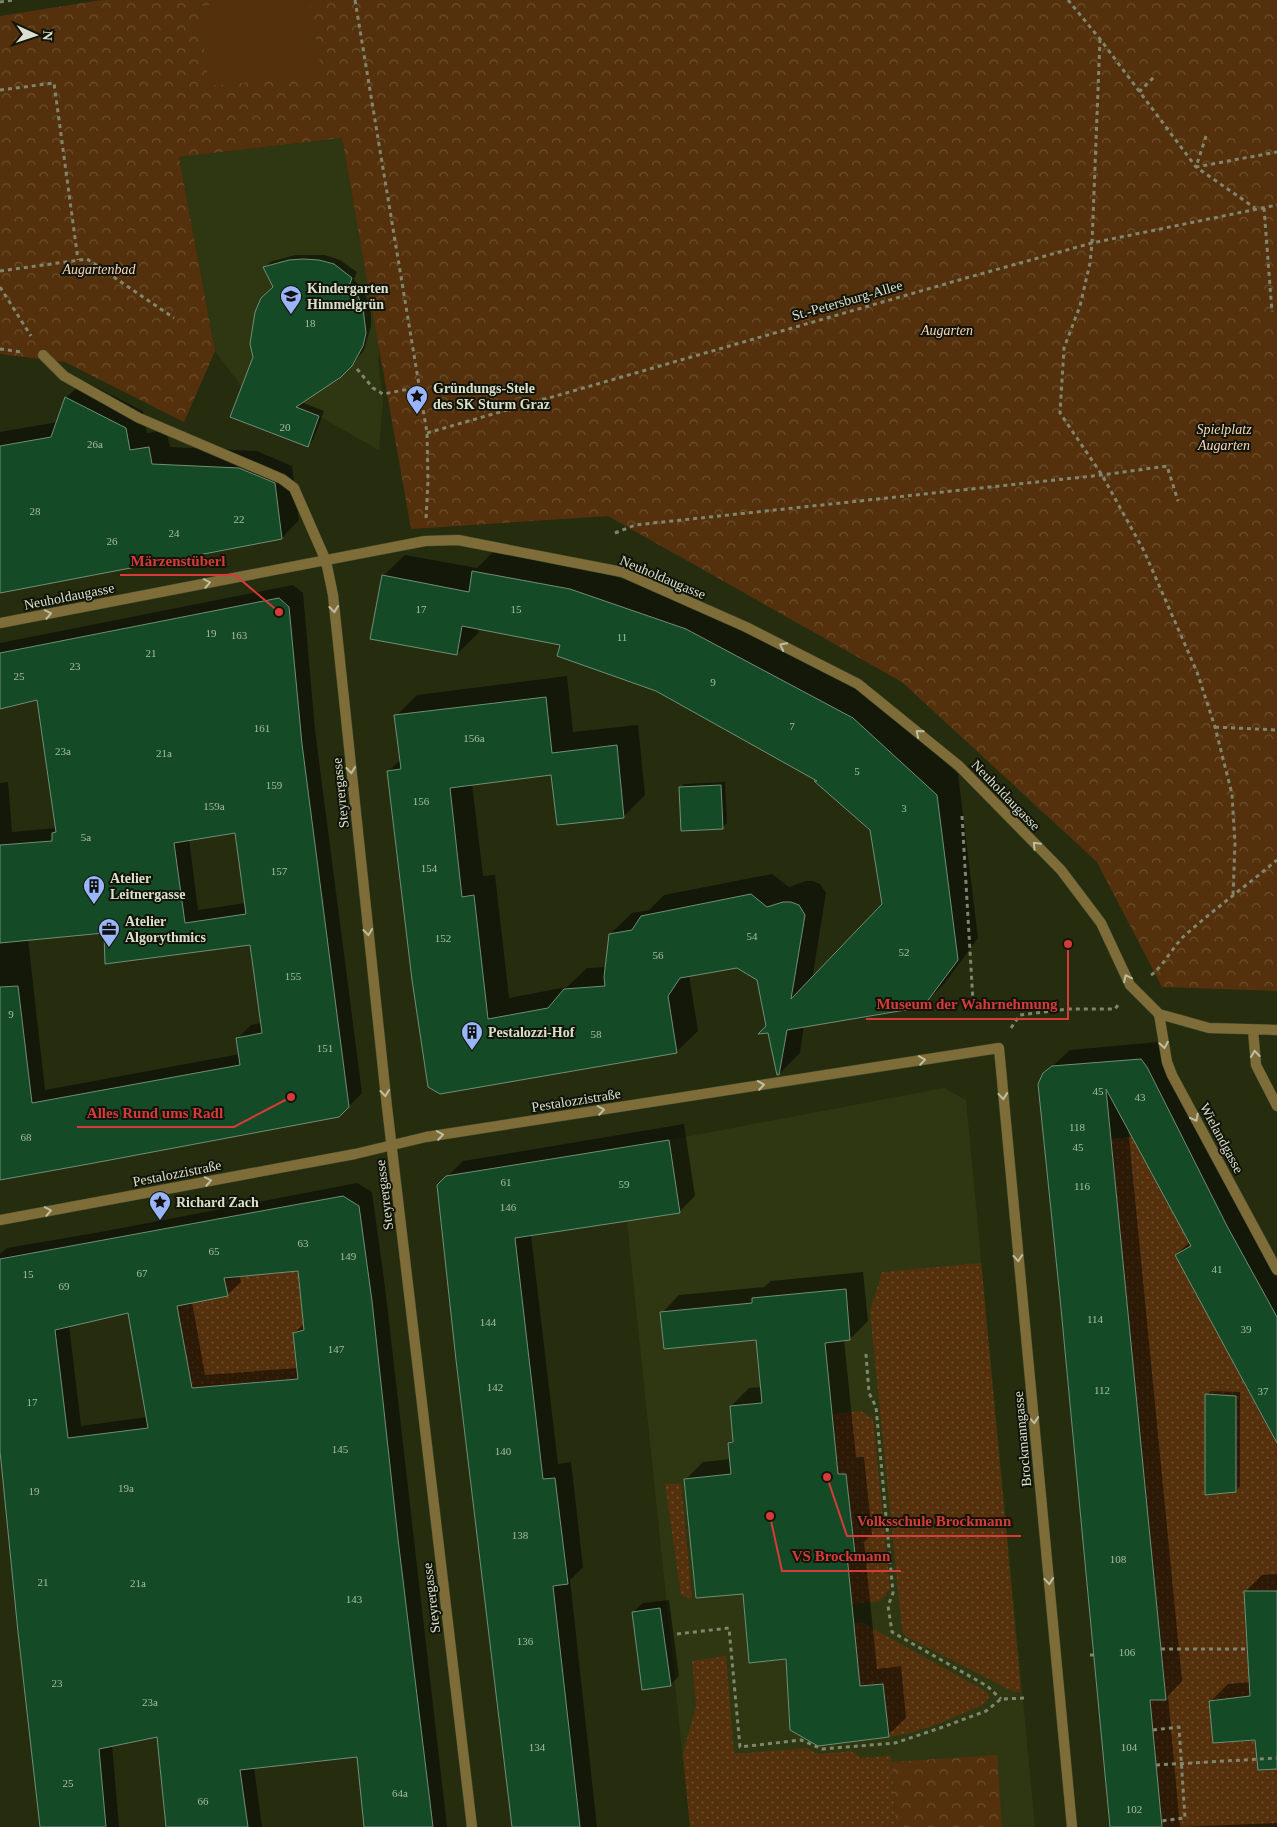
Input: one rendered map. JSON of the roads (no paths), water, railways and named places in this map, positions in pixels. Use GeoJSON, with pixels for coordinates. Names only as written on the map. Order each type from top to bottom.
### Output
{"type":"FeatureCollection","features":[{"type":"Feature","properties":{"kind":"street","name":"Steyrergasse"},"geometry":{"type":"LineString","coordinates":[[43,355],[64,376],[139,418],[282,479],[294,488],[326,561],[333,595],[387,1107],[472,1827]]}},
{"type":"Feature","properties":{"kind":"street","name":"Neuholdaugasse"},"geometry":{"type":"LineString","coordinates":[[0,623],[425,541],[458,540],[622,572],[746,627],[858,684],[959,766],[1061,870],[1101,923],[1130,986],[1159,1014]]}},
{"type":"Feature","properties":{"kind":"street"},"geometry":{"type":"LineString","coordinates":[[1159,1014],[1209,1028],[1277,1030]]}},
{"type":"Feature","properties":{"kind":"street","name":"Wielandgasse"},"geometry":{"type":"LineString","coordinates":[[1159,1014],[1167,1062],[1172,1075],[1277,1270]]}},
{"type":"Feature","properties":{"kind":"street"},"geometry":{"type":"LineString","coordinates":[[1253,1030],[1256,1064],[1277,1106]]}},
{"type":"Feature","properties":{"kind":"street","name":"Pestalozzistraße"},"geometry":{"type":"LineString","coordinates":[[0,1220],[355,1154],[426,1137],[999,1048]]}},
{"type":"Feature","properties":{"kind":"street","name":"Brockmanngasse"},"geometry":{"type":"LineString","coordinates":[[999,1048],[1072,1827]]}},
{"type":"Feature","properties":{"kind":"place","name":"Kindergarten Himmelgrün"},"geometry":{"type":"Point","coordinates":[291,315]}},
{"type":"Feature","properties":{"kind":"place","name":"Gründungs-Stele des SK Sturm Graz"},"geometry":{"type":"Point","coordinates":[417,415]}},
{"type":"Feature","properties":{"kind":"place","name":"Märzenstüberl"},"geometry":{"type":"Point","coordinates":[279,612]}},
{"type":"Feature","properties":{"kind":"place","name":"Atelier Leitnergasse"},"geometry":{"type":"Point","coordinates":[94,905]}},
{"type":"Feature","properties":{"kind":"place","name":"Museum der Wahrnehmung"},"geometry":{"type":"Point","coordinates":[1068,944]}},
{"type":"Feature","properties":{"kind":"place","name":"Atelier Algorythmics"},"geometry":{"type":"Point","coordinates":[109,948]}},
{"type":"Feature","properties":{"kind":"place","name":"Pestalozzi-Hof"},"geometry":{"type":"Point","coordinates":[472,1051]}},
{"type":"Feature","properties":{"kind":"place","name":"Alles Rund ums Radl"},"geometry":{"type":"Point","coordinates":[291,1097]}},
{"type":"Feature","properties":{"kind":"place","name":"Richard Zach"},"geometry":{"type":"Point","coordinates":[160,1221]}},
{"type":"Feature","properties":{"kind":"place","name":"Volksschule Brockmann"},"geometry":{"type":"Point","coordinates":[827,1477]}},
{"type":"Feature","properties":{"kind":"place","name":"VS Brockmann"},"geometry":{"type":"Point","coordinates":[770,1516]}},
{"type":"Feature","properties":{"kind":"park label","name":"Augartenbad"},"geometry":{"type":"Point","coordinates":[99,269]}},
{"type":"Feature","properties":{"kind":"park label","name":"Augarten"},"geometry":{"type":"Point","coordinates":[947,330]}},
{"type":"Feature","properties":{"kind":"park label","name":"Spielplatz Augarten"},"geometry":{"type":"Point","coordinates":[1224,438]}}]}
